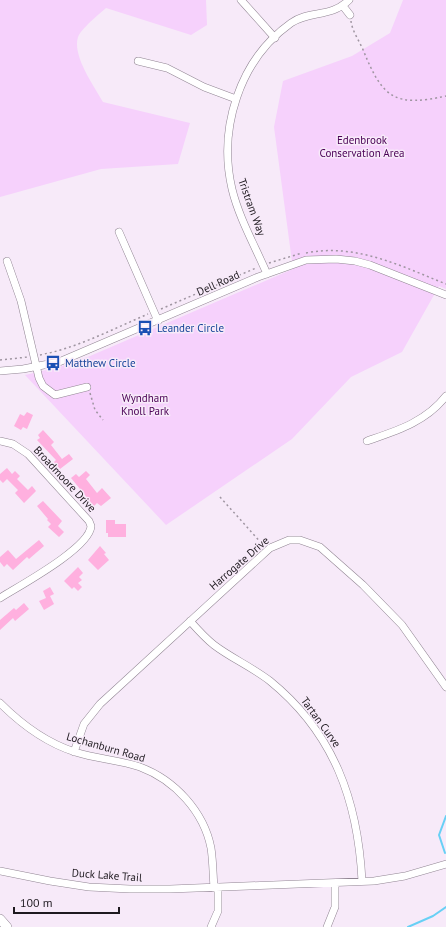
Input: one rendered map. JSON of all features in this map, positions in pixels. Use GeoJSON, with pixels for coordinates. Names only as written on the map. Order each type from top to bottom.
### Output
{"type":"FeatureCollection","features":[{"type":"Feature","properties":{"kind":"main road"},"geometry":{"type":"LineString","coordinates":[[0,919],[7,927]]}},
{"type":"Feature","properties":{"kind":"street"},"geometry":{"type":"LineString","coordinates":[[241,0],[275,38]]}},
{"type":"Feature","properties":{"kind":"street","name":"Tristram Way"},"geometry":{"type":"LineString","coordinates":[[267,274],[239,210],[228,169],[229,127],[236,99],[251,68],[275,38],[291,23],[301,18],[332,12],[343,6],[349,0]]}},
{"type":"Feature","properties":{"kind":"street"},"geometry":{"type":"LineString","coordinates":[[343,6],[350,15]]}},
{"type":"Feature","properties":{"kind":"street"},"geometry":{"type":"LineString","coordinates":[[138,61],[167,68],[204,87],[236,99]]}},
{"type":"Feature","properties":{"kind":"street"},"geometry":{"type":"LineString","coordinates":[[119,232],[158,321]]}},
{"type":"Feature","properties":{"kind":"street","name":"Dell Road"},"geometry":{"type":"LineString","coordinates":[[0,370],[59,362],[86,352],[267,274],[306,260],[336,259],[370,265],[446,295]]}},
{"type":"Feature","properties":{"kind":"street"},"geometry":{"type":"LineString","coordinates":[[7,261],[23,307],[35,366],[40,382],[55,395],[87,387]]}},
{"type":"Feature","properties":{"kind":"street"},"geometry":{"type":"LineString","coordinates":[[366,441],[413,424],[428,413],[446,396]]}},
{"type":"Feature","properties":{"kind":"street","name":"Broadmoore Drive"},"geometry":{"type":"LineString","coordinates":[[0,441],[13,444],[28,454],[89,521],[91,526],[88,535],[51,567],[0,598]]}},
{"type":"Feature","properties":{"kind":"street","name":"Harrogate Drive"},"geometry":{"type":"LineString","coordinates":[[74,752],[84,724],[91,713],[268,550],[279,543],[289,540],[300,540],[320,547],[363,585],[393,614],[446,687]]}},
{"type":"Feature","properties":{"kind":"street","name":"Tartan Curve"},"geometry":{"type":"LineString","coordinates":[[190,621],[215,646],[248,665],[288,697],[320,737],[344,782],[352,807],[357,832],[362,881]]}},
{"type":"Feature","properties":{"kind":"street","name":"Lochanburn Road"},"geometry":{"type":"LineString","coordinates":[[0,703],[30,729],[74,752],[141,768],[173,786],[186,798],[197,813],[205,830],[210,847],[218,911],[211,927]]}},
{"type":"Feature","properties":{"kind":"street"},"geometry":{"type":"LineString","coordinates":[[362,881],[405,876],[446,864]]}},
{"type":"Feature","properties":{"kind":"street","name":"Duck Lake Trail"},"geometry":{"type":"LineString","coordinates":[[0,871],[90,887],[170,889],[362,881]]}},
{"type":"Feature","properties":{"kind":"street"},"geometry":{"type":"LineString","coordinates":[[327,927],[335,907],[335,882]]}},
{"type":"Feature","properties":{"kind":"path"},"geometry":{"type":"LineString","coordinates":[[350,15],[352,25],[371,69],[384,89],[398,99],[425,101],[446,96]]}},
{"type":"Feature","properties":{"kind":"path"},"geometry":{"type":"LineString","coordinates":[[87,387],[95,410],[103,420]]}},
{"type":"Feature","properties":{"kind":"path"},"geometry":{"type":"LineString","coordinates":[[220,497],[268,550]]}},
{"type":"Feature","properties":{"kind":"green space"},"geometry":{"type":"Polygon","coordinates":[[[0,0],[206,0],[207,25],[191,35],[106,8],[86,26],[78,37],[77,45],[81,62],[103,102],[190,123],[178,164],[101,169],[0,197],[0,0]]]}},
{"type":"Feature","properties":{"kind":"green space","name":"Edenbrook Conservation Area"},"geometry":{"type":"Polygon","coordinates":[[[403,0],[446,0],[446,289],[439,286],[402,352],[351,377],[292,439],[166,525],[25,375],[59,367],[90,356],[293,269],[274,127],[283,81],[352,56],[390,33],[403,0]]]}},
{"type":"Feature","properties":{"kind":"building"},"geometry":{"type":"Polygon","coordinates":[[[27,412],[33,415],[27,429],[23,427],[21,430],[14,426],[20,414],[24,416],[27,412]]]}},
{"type":"Feature","properties":{"kind":"building"},"geometry":{"type":"Polygon","coordinates":[[[43,430],[54,442],[51,445],[62,459],[69,454],[73,459],[60,469],[54,462],[56,460],[37,440],[40,438],[38,435],[43,430]]]}},
{"type":"Feature","properties":{"kind":"building"},"geometry":{"type":"Polygon","coordinates":[[[7,468],[12,474],[15,471],[20,476],[17,479],[28,490],[32,486],[36,491],[24,503],[15,493],[18,490],[7,479],[3,483],[0,480],[0,474],[7,468]]]}},
{"type":"Feature","properties":{"kind":"building"},"geometry":{"type":"Polygon","coordinates":[[[86,471],[90,475],[86,479],[97,493],[102,488],[111,498],[101,506],[97,503],[94,506],[71,478],[76,474],[79,477],[86,471]]]}},
{"type":"Feature","properties":{"kind":"building"},"geometry":{"type":"Polygon","coordinates":[[[43,501],[62,521],[58,526],[64,532],[59,537],[48,527],[51,524],[37,506],[43,501]]]}},
{"type":"Feature","properties":{"kind":"building"},"geometry":{"type":"Polygon","coordinates":[[[106,520],[115,520],[115,524],[126,524],[126,537],[108,537],[108,533],[106,533],[106,520]]]}},
{"type":"Feature","properties":{"kind":"building"},"geometry":{"type":"Polygon","coordinates":[[[39,540],[44,546],[29,559],[27,557],[13,570],[7,564],[4,567],[0,562],[0,557],[8,550],[16,559],[39,540]]]}},
{"type":"Feature","properties":{"kind":"building"},"geometry":{"type":"Polygon","coordinates":[[[100,546],[106,553],[104,554],[109,560],[98,570],[88,560],[100,546]]]}},
{"type":"Feature","properties":{"kind":"building"},"geometry":{"type":"Polygon","coordinates":[[[78,567],[83,573],[79,577],[82,580],[78,583],[82,587],[78,591],[74,587],[72,589],[64,581],[78,567]]]}},
{"type":"Feature","properties":{"kind":"building"},"geometry":{"type":"Polygon","coordinates":[[[50,587],[54,594],[50,596],[54,604],[44,610],[39,601],[46,598],[43,591],[50,587]]]}},
{"type":"Feature","properties":{"kind":"building"},"geometry":{"type":"Polygon","coordinates":[[[24,603],[29,609],[15,621],[13,618],[0,630],[0,620],[14,608],[16,610],[24,603]]]}},
{"type":"Feature","properties":{"kind":"waterway"},"geometry":{"type":"LineString","coordinates":[[445,853],[439,835],[446,816]]}},
{"type":"Feature","properties":{"kind":"waterway"},"geometry":{"type":"LineString","coordinates":[[408,927],[433,916],[446,907]]}},
{"type":"Feature","properties":{"kind":"place","name":"Leander Circle"},"geometry":{"type":"Point","coordinates":[145,328]}},
{"type":"Feature","properties":{"kind":"place","name":"Matthew Circle"},"geometry":{"type":"Point","coordinates":[53,363]}},
{"type":"Feature","properties":{"kind":"park label","name":"Wyndham Knoll Park"},"geometry":{"type":"Point","coordinates":[145,404]}}]}
